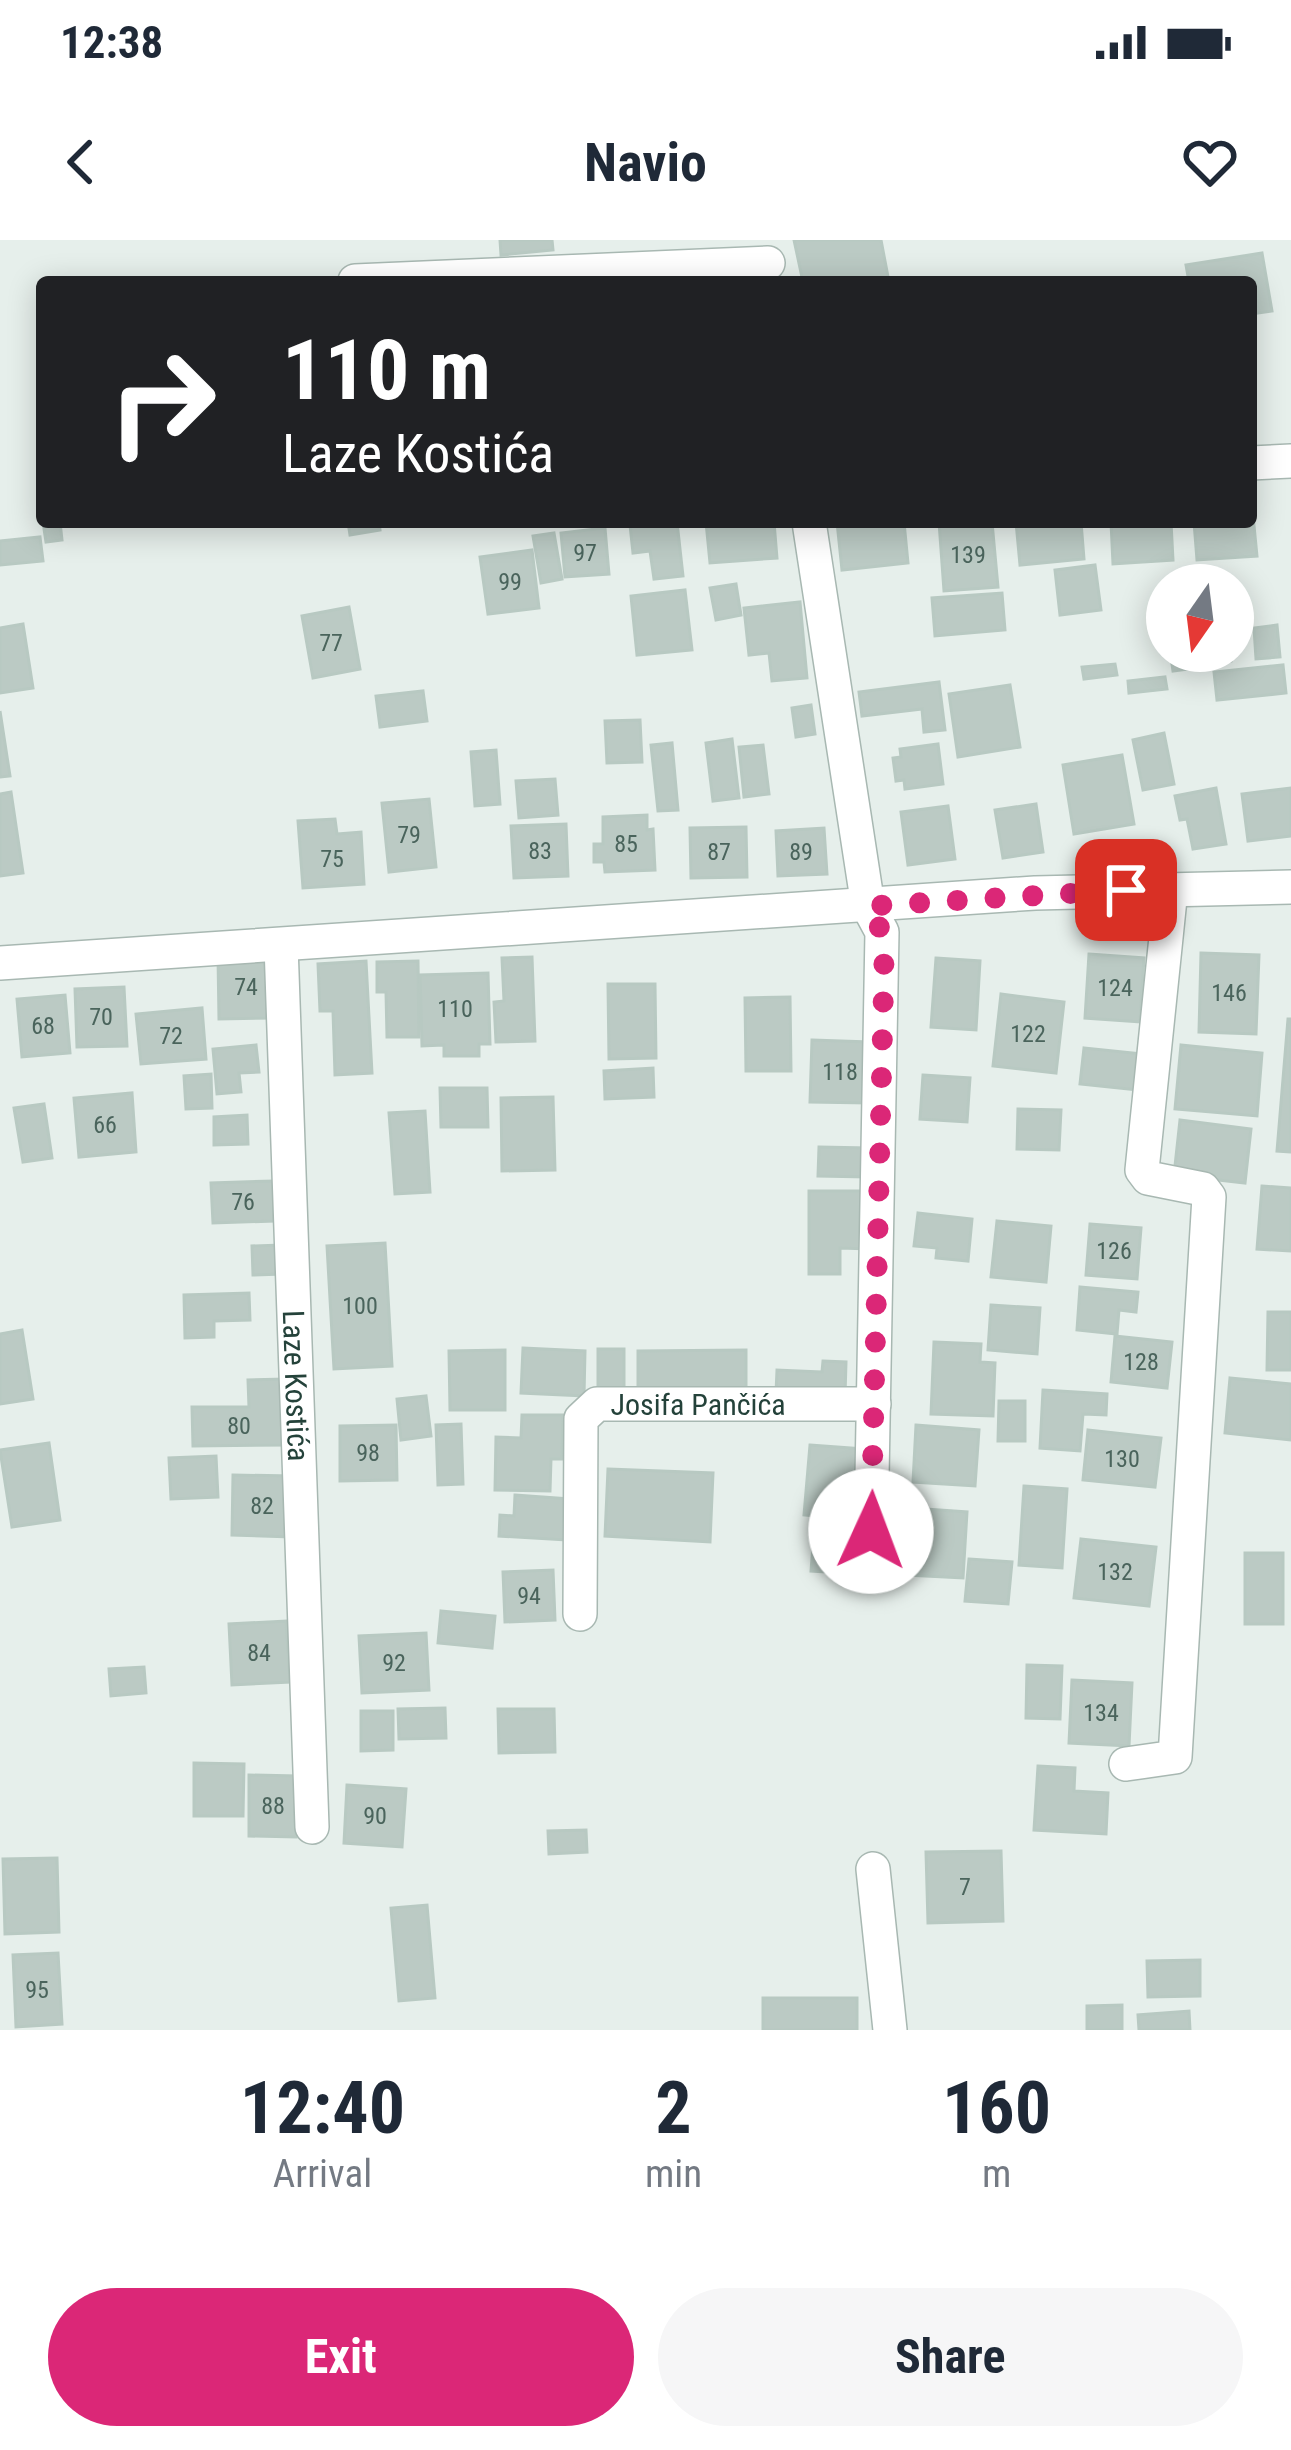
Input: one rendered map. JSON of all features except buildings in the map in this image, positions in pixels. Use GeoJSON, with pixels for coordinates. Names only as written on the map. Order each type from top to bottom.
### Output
{"type":"FeatureCollection","features":[{"type":"Feature","properties":{"kind":"street"},"geometry":{"type":"LineString","coordinates":[[464,276],[768,262]]}},
{"type":"Feature","properties":{"kind":"street"},"geometry":{"type":"LineString","coordinates":[[1257,463],[1291,461]]}},
{"type":"Feature","properties":{"kind":"street"},"geometry":{"type":"LineString","coordinates":[[810,528],[868,906],[882,932],[871,1531]]}},
{"type":"Feature","properties":{"kind":"street"},"geometry":{"type":"LineString","coordinates":[[0,963],[1035,893],[1291,887]]}},
{"type":"Feature","properties":{"kind":"street"},"geometry":{"type":"LineString","coordinates":[[1126,1764],[1175,1757],[1209,1197],[1203,1189],[1148,1178],[1142,1170],[1171,889]]}},
{"type":"Feature","properties":{"kind":"street","name":"Laze Kostića"},"geometry":{"type":"LineString","coordinates":[[281,945],[312,1827]]}},
{"type":"Feature","properties":{"kind":"street","name":"Josifa Pančića"},"geometry":{"type":"LineString","coordinates":[[580,1614],[581,1419],[597,1404],[874,1404]]}},
{"type":"Feature","properties":{"kind":"street"},"geometry":{"type":"LineString","coordinates":[[872,1869],[890,2030]]}},
{"type":"Feature","properties":{"kind":"route"},"geometry":{"type":"LineString","coordinates":[[871,1531],[884,966],[882,932],[868,906],[1126,890]]}}]}
